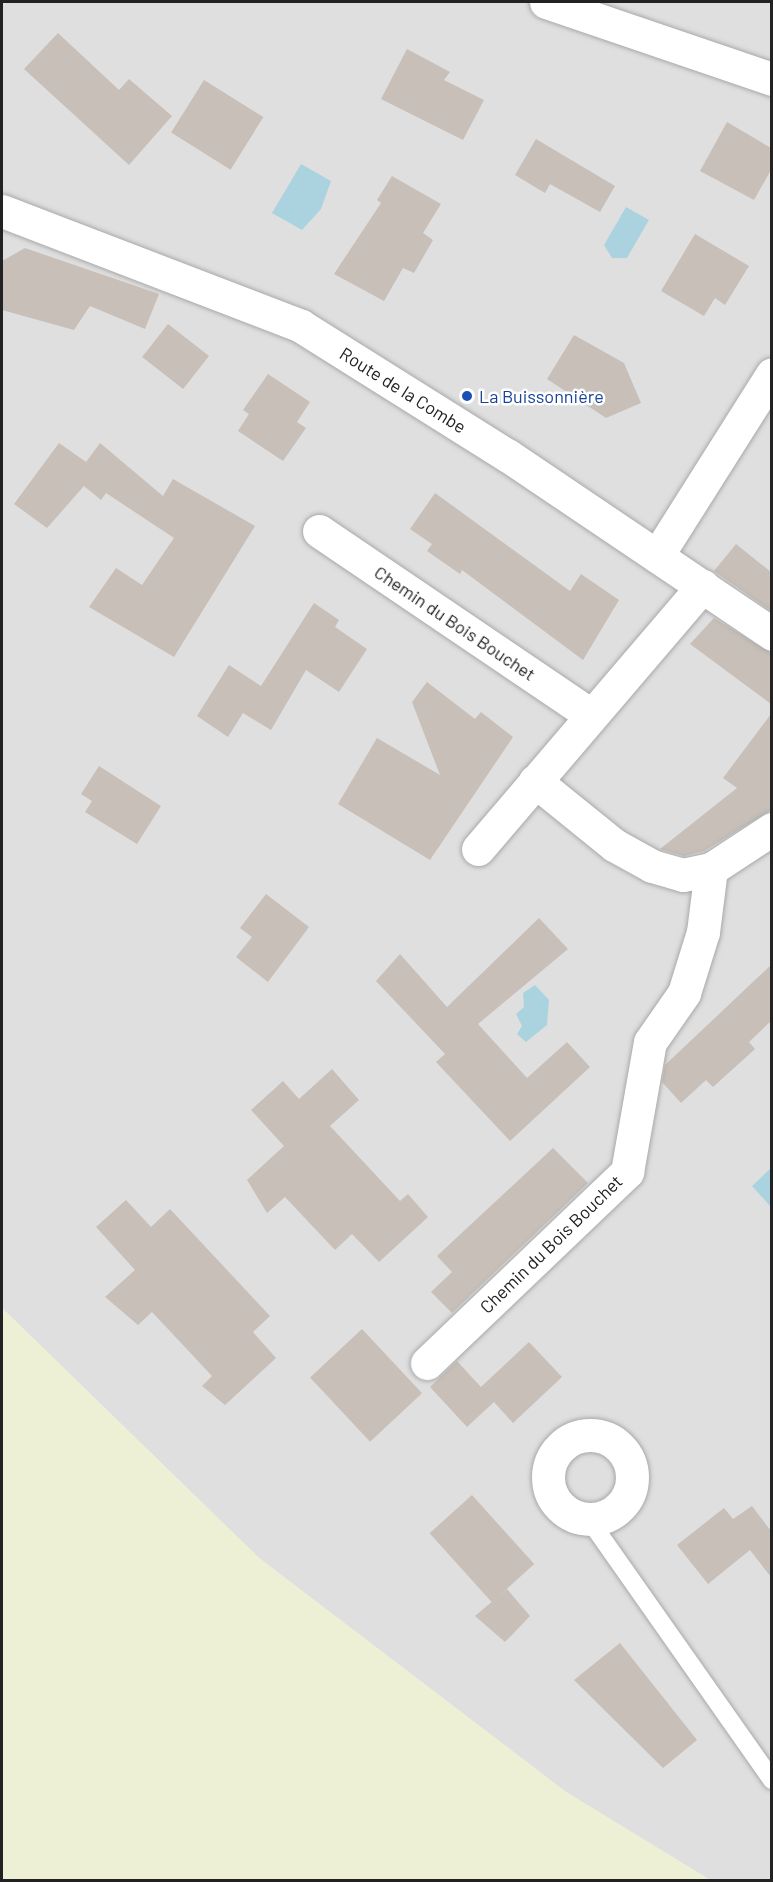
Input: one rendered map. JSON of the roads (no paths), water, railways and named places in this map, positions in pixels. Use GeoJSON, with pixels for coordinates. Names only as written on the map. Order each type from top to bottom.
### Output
{"type":"FeatureCollection","features":[{"type":"Feature","properties":{"kind":"street"},"geometry":{"type":"LineString","coordinates":[[546,2],[771,79]]}},
{"type":"Feature","properties":{"kind":"street","name":"Route de la Combe"},"geometry":{"type":"LineString","coordinates":[[2,211],[301,326],[703,586],[771,634]]}},
{"type":"Feature","properties":{"kind":"street"},"geometry":{"type":"LineString","coordinates":[[657,556],[771,374]]}},
{"type":"Feature","properties":{"kind":"street","name":"Chemin du Bois Bouchet"},"geometry":{"type":"LineString","coordinates":[[319,531],[591,715]]}},
{"type":"Feature","properties":{"kind":"street"},"geometry":{"type":"LineString","coordinates":[[478,849],[703,586]]}},
{"type":"Feature","properties":{"kind":"street"},"geometry":{"type":"LineString","coordinates":[[535,781],[614,845],[652,866],[683,875],[711,869],[771,829]]}},
{"type":"Feature","properties":{"kind":"street","name":"Chemin du Bois Bouchet"},"geometry":{"type":"LineString","coordinates":[[426,1363],[627,1172],[650,1042],[684,993],[703,932],[711,869]]}},
{"type":"Feature","properties":{"kind":"lane"},"geometry":{"type":"LineString","coordinates":[[590,1521],[771,1780]]}},
{"type":"Feature","properties":{"kind":"water"},"geometry":{"type":"Polygon","coordinates":[[[301,164],[331,181],[321,209],[302,230],[272,213],[301,164]]]}},
{"type":"Feature","properties":{"kind":"water"},"geometry":{"type":"Polygon","coordinates":[[[626,207],[649,220],[627,258],[612,258],[604,245],[626,207]]]}},
{"type":"Feature","properties":{"kind":"water"},"geometry":{"type":"Polygon","coordinates":[[[535,985],[549,1000],[547,1025],[526,1042],[517,1034],[522,1026],[516,1014],[524,1007],[523,993],[535,985]]]}},
{"type":"Feature","properties":{"kind":"water"},"geometry":{"type":"Polygon","coordinates":[[[771,1168],[772,1204],[770,1206],[752,1186],[771,1168]]]}},
{"type":"Feature","properties":{"kind":"place","name":"La Buissonnière"},"geometry":{"type":"Point","coordinates":[467,396]}}]}
